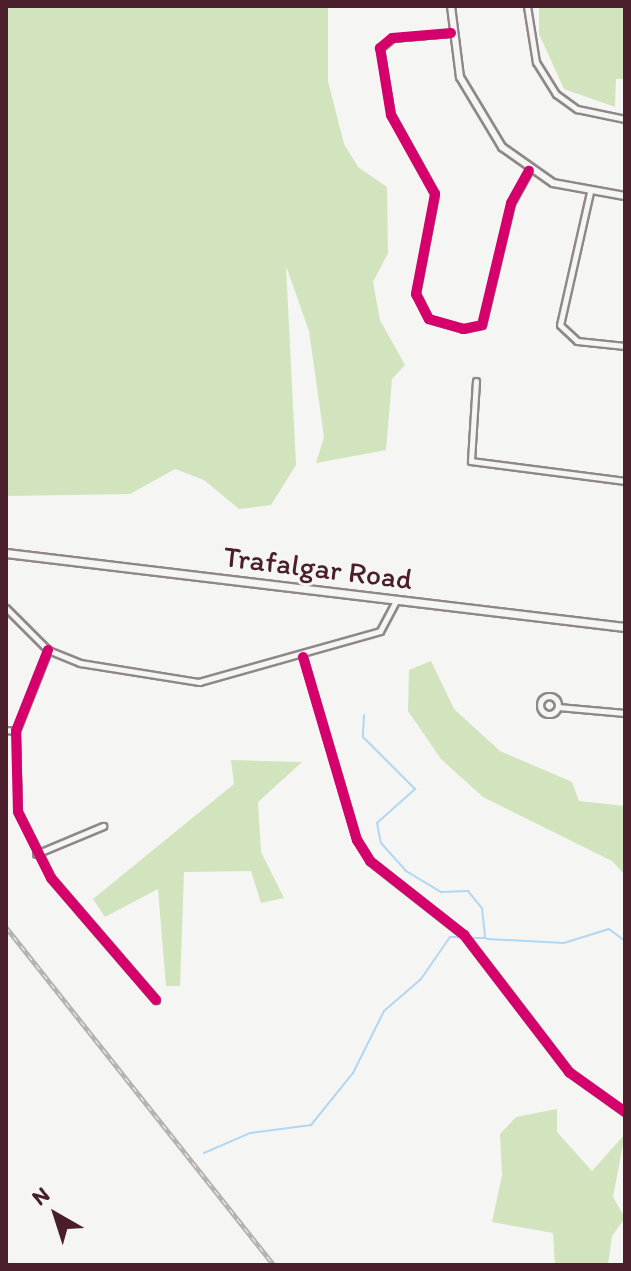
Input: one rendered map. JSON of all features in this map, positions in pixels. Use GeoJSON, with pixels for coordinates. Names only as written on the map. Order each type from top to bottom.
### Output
{"type":"FeatureCollection","features":[{"type":"Feature","properties":{"kind":"main road","name":"Trafalgar Road"},"geometry":{"type":"LineString","coordinates":[[6,553],[395,603],[625,627]]}},
{"type":"Feature","properties":{"kind":"street"},"geometry":{"type":"LineString","coordinates":[[451,6],[451,33],[478,117],[529,171],[590,192],[625,196]]}},
{"type":"Feature","properties":{"kind":"street"},"geometry":{"type":"LineString","coordinates":[[527,6],[536,62],[556,94],[577,109],[625,119]]}},
{"type":"Feature","properties":{"kind":"street"},"geometry":{"type":"LineString","coordinates":[[451,33],[392,38],[380,48],[391,115],[435,191],[416,294],[429,319],[463,329],[482,325],[511,203],[529,171]]}},
{"type":"Feature","properties":{"kind":"street"},"geometry":{"type":"LineString","coordinates":[[590,192],[560,325],[577,341],[625,346]]}},
{"type":"Feature","properties":{"kind":"street"},"geometry":{"type":"LineString","coordinates":[[476,381],[471,461],[625,481]]}},
{"type":"Feature","properties":{"kind":"street"},"geometry":{"type":"LineString","coordinates":[[6,608],[48,650],[80,663],[199,682],[303,657],[380,631],[395,603]]}},
{"type":"Feature","properties":{"kind":"street"},"geometry":{"type":"LineString","coordinates":[[48,650],[16,731],[12,778],[36,854],[125,972],[156,1000]]}},
{"type":"Feature","properties":{"kind":"street"},"geometry":{"type":"LineString","coordinates":[[303,657],[357,840],[370,861],[464,935],[569,1072],[625,1112]]}},
{"type":"Feature","properties":{"kind":"street"},"geometry":{"type":"LineString","coordinates":[[558,707],[625,713]]}},
{"type":"Feature","properties":{"kind":"street"},"geometry":{"type":"LineString","coordinates":[[6,730],[16,731]]}},
{"type":"Feature","properties":{"kind":"street"},"geometry":{"type":"LineString","coordinates":[[36,854],[103,826]]}},
{"type":"Feature","properties":{"kind":"green space"},"geometry":{"type":"Polygon","coordinates":[[[6,6],[328,6],[328,81],[344,144],[358,167],[387,187],[388,253],[373,282],[380,320],[405,365],[392,379],[386,450],[316,463],[324,437],[309,331],[286,266],[296,465],[271,505],[239,509],[204,480],[175,469],[130,494],[6,496],[6,6]]]}},
{"type":"Feature","properties":{"kind":"green space"},"geometry":{"type":"Polygon","coordinates":[[[539,6],[625,6],[625,79],[616,79],[615,107],[564,89],[539,34],[539,6]]]}},
{"type":"Feature","properties":{"kind":"green space"},"geometry":{"type":"Polygon","coordinates":[[[431,661],[454,709],[500,751],[572,782],[579,801],[625,806],[625,875],[612,861],[483,797],[441,759],[408,711],[409,670],[431,661]]]}},
{"type":"Feature","properties":{"kind":"green space"},"geometry":{"type":"Polygon","coordinates":[[[231,760],[302,762],[258,802],[261,852],[284,898],[261,903],[251,871],[184,872],[180,986],[166,986],[158,889],[105,917],[93,899],[234,784],[231,760]]]}},
{"type":"Feature","properties":{"kind":"green space"},"geometry":{"type":"Polygon","coordinates":[[[557,1109],[557,1132],[592,1171],[625,1134],[613,1197],[625,1218],[612,1236],[608,1265],[555,1265],[553,1233],[492,1222],[502,1175],[500,1134],[516,1117],[557,1109]]]}},
{"type":"Feature","properties":{"kind":"waterway"},"geometry":{"type":"LineString","coordinates":[[364,715],[363,737],[415,789],[377,823],[381,843],[406,871],[441,892],[468,891],[482,908],[485,937]]}},
{"type":"Feature","properties":{"kind":"waterway"},"geometry":{"type":"LineString","coordinates":[[487,939],[564,943],[609,929],[625,941]]}},
{"type":"Feature","properties":{"kind":"waterway"},"geometry":{"type":"LineString","coordinates":[[204,1153],[250,1133],[311,1125],[353,1073],[384,1011],[421,979],[450,937],[463,937]]}},
{"type":"Feature","properties":{"kind":"waterway"},"geometry":{"type":"LineString","coordinates":[[469,938],[486,938]]}},
{"type":"Feature","properties":{"kind":"railway"},"geometry":{"type":"LineString","coordinates":[[6,927],[274,1265]]}},
{"type":"Feature","properties":{"kind":"cycle path"},"geometry":{"type":"LineString","coordinates":[[451,33],[392,38],[380,48],[391,115],[435,194],[416,294],[429,319],[463,329],[482,325],[511,203],[529,171]]}},
{"type":"Feature","properties":{"kind":"cycle path"},"geometry":{"type":"LineString","coordinates":[[48,650],[16,731],[18,812],[51,878],[156,1000]]}},
{"type":"Feature","properties":{"kind":"cycle path"},"geometry":{"type":"LineString","coordinates":[[303,657],[357,840],[370,861],[464,935],[569,1072],[625,1112]]}}]}
